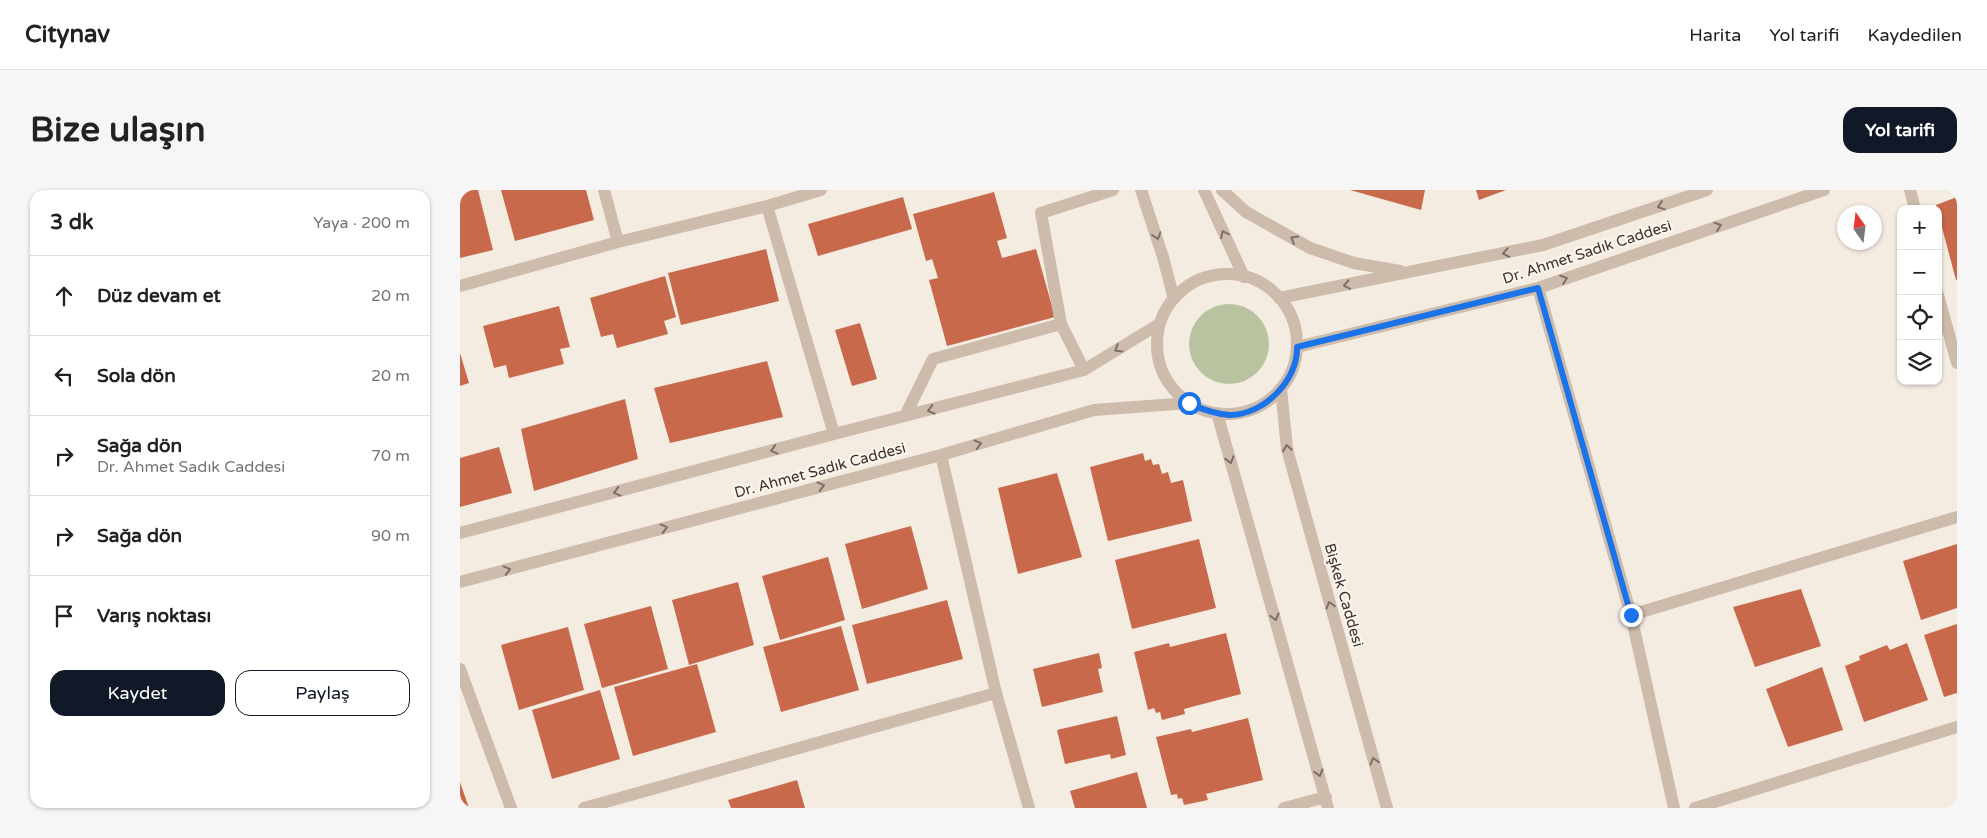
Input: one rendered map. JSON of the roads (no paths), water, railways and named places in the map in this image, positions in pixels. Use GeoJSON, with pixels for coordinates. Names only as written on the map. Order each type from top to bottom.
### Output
{"type":"FeatureCollection","features":[{"type":"Feature","properties":{"kind":"street"},"geometry":{"type":"LineString","coordinates":[[604,190],[618,242]]}},
{"type":"Feature","properties":{"kind":"street"},"geometry":{"type":"LineString","coordinates":[[460,286],[618,242],[767,206],[821,190]]}},
{"type":"Feature","properties":{"kind":"street"},"geometry":{"type":"LineString","coordinates":[[1084,370],[1061,324],[1041,213],[1113,190]]}},
{"type":"Feature","properties":{"kind":"street"},"geometry":{"type":"LineString","coordinates":[[1141,190],[1163,256],[1174,299]]}},
{"type":"Feature","properties":{"kind":"street"},"geometry":{"type":"LineString","coordinates":[[1204,190],[1244,277]]}},
{"type":"Feature","properties":{"kind":"street"},"geometry":{"type":"LineString","coordinates":[[1222,190],[1246,212],[1310,248],[1354,263],[1407,272]]}},
{"type":"Feature","properties":{"kind":"street","name":"Dr. Ahmet Sadık Caddesi"},"geometry":{"type":"LineString","coordinates":[[1279,298],[1543,246],[1707,190]]}},
{"type":"Feature","properties":{"kind":"street","name":"Dr. Ahmet Sadık Caddesi"},"geometry":{"type":"LineString","coordinates":[[1297,347],[1538,288],[1824,190]]}},
{"type":"Feature","properties":{"kind":"street"},"geometry":{"type":"LineString","coordinates":[[1910,190],[1914,205]]}},
{"type":"Feature","properties":{"kind":"street"},"geometry":{"type":"LineString","coordinates":[[767,206],[834,434]]}},
{"type":"Feature","properties":{"kind":"street"},"geometry":{"type":"LineString","coordinates":[[1225,274],[1244,277],[1270,289],[1287,306],[1296,329],[1297,353],[1290,376],[1281,388],[1275,395],[1255,409],[1232,415],[1208,412],[1189,403],[1169,385],[1160,366],[1156,345],[1159,324],[1169,305],[1183,289],[1202,279],[1225,274]]}},
{"type":"Feature","properties":{"kind":"street"},"geometry":{"type":"LineString","coordinates":[[1538,288],[1631,615],[1674,808]]}},
{"type":"Feature","properties":{"kind":"street"},"geometry":{"type":"LineString","coordinates":[[1942,309],[1957,363]]}},
{"type":"Feature","properties":{"kind":"street"},"geometry":{"type":"LineString","coordinates":[[904,416],[933,359],[1061,324]]}},
{"type":"Feature","properties":{"kind":"street","name":"Dr. Ahmet Sadık Caddesi"},"geometry":{"type":"LineString","coordinates":[[460,533],[1084,370],[1159,324]]}},
{"type":"Feature","properties":{"kind":"street","name":"Bişkek Caddesi"},"geometry":{"type":"LineString","coordinates":[[1281,388],[1287,449],[1387,808]]}},
{"type":"Feature","properties":{"kind":"street","name":"Dr. Ahmet Sadık Caddesi"},"geometry":{"type":"LineString","coordinates":[[460,582],[941,455],[1094,410],[1189,403]]}},
{"type":"Feature","properties":{"kind":"street"},"geometry":{"type":"LineString","coordinates":[[1217,413],[1327,802],[1284,808]]}},
{"type":"Feature","properties":{"kind":"street"},"geometry":{"type":"LineString","coordinates":[[941,455],[996,692],[1029,808]]}},
{"type":"Feature","properties":{"kind":"street"},"geometry":{"type":"LineString","coordinates":[[1631,615],[1957,516]]}},
{"type":"Feature","properties":{"kind":"street"},"geometry":{"type":"LineString","coordinates":[[460,669],[511,808]]}},
{"type":"Feature","properties":{"kind":"street"},"geometry":{"type":"LineString","coordinates":[[584,808],[996,692]]}},
{"type":"Feature","properties":{"kind":"street"},"geometry":{"type":"LineString","coordinates":[[1695,808],[1957,727]]}}]}
